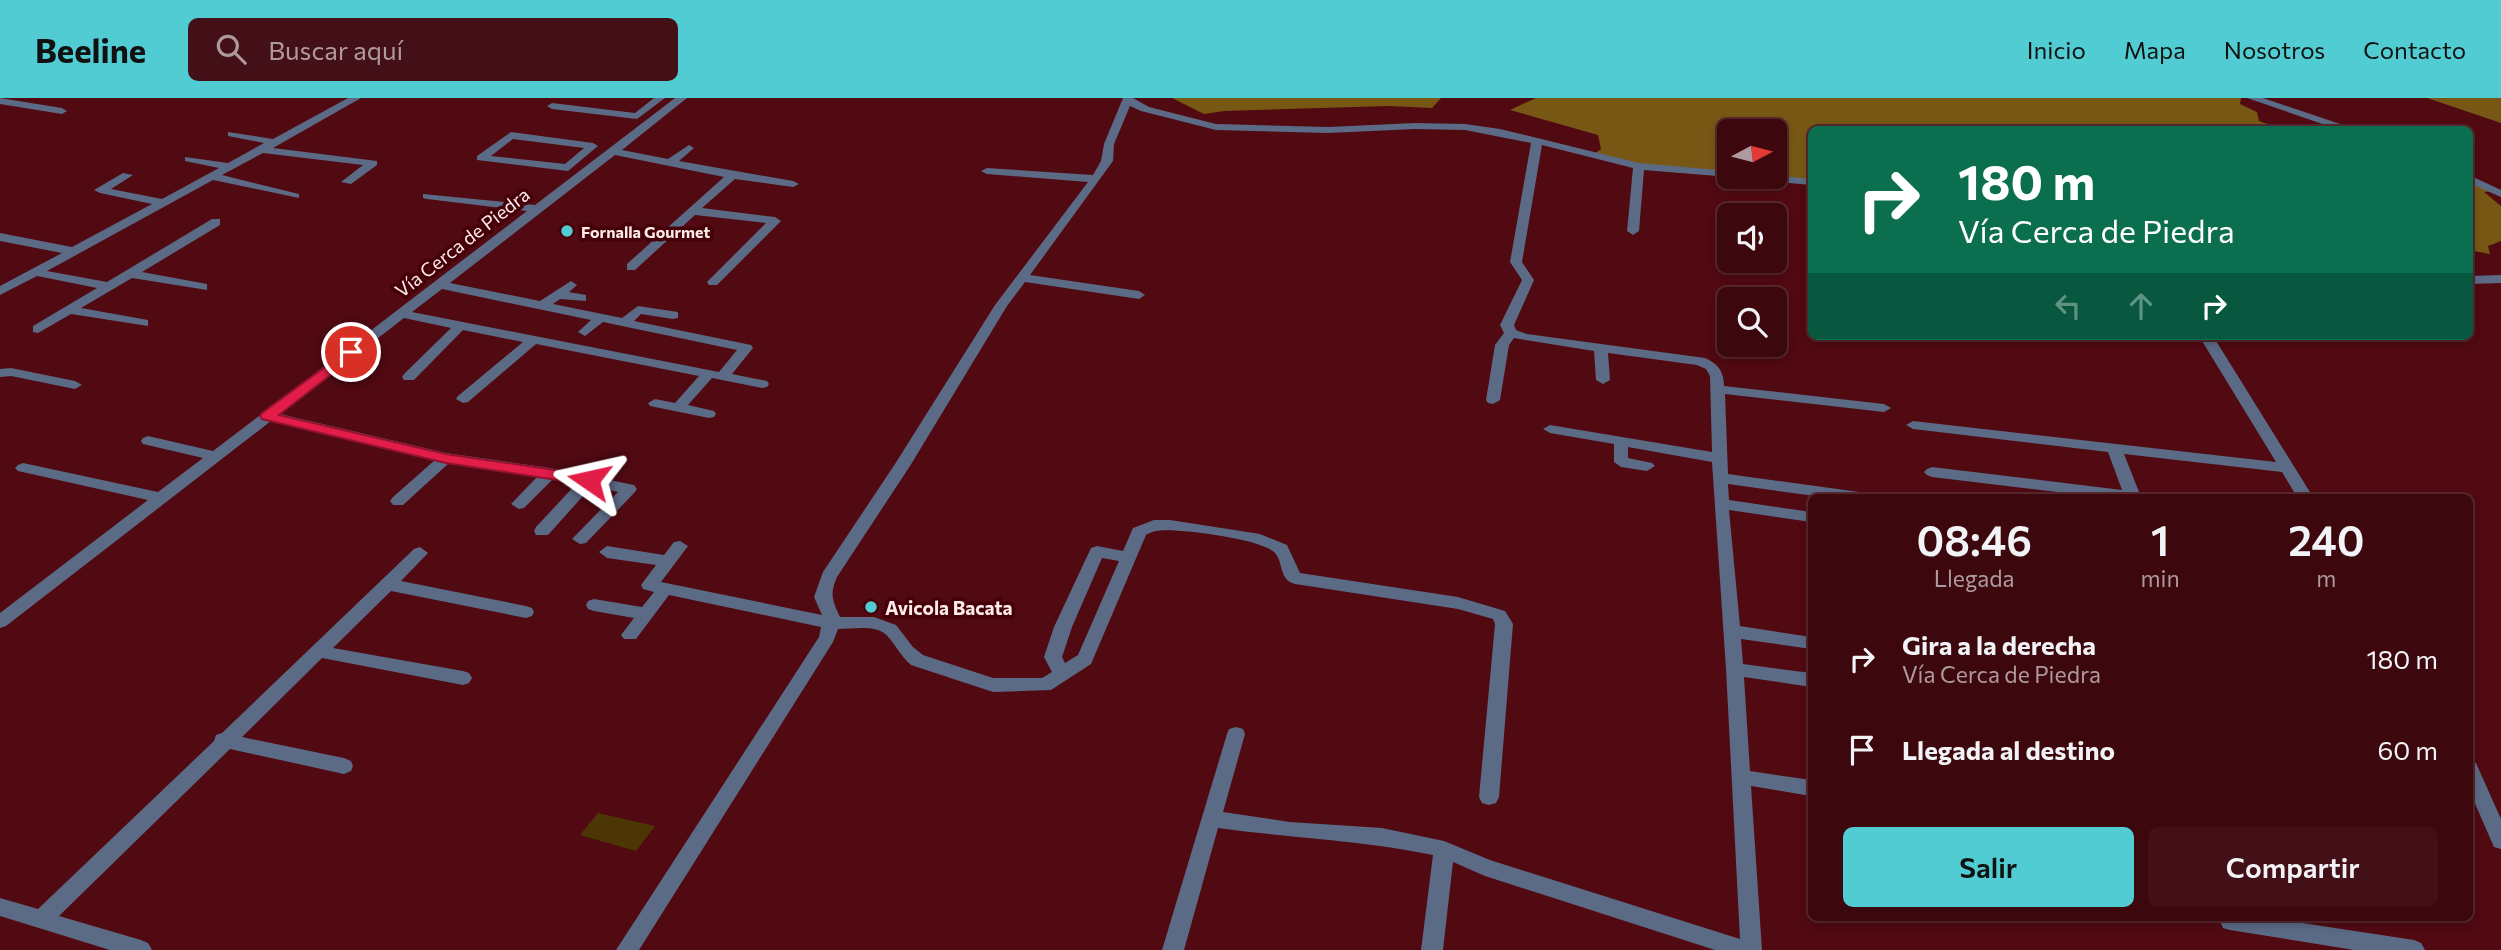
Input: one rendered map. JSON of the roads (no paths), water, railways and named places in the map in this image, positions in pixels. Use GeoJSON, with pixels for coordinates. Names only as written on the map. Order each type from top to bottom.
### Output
{"type":"FeatureCollection","features":[{"type":"Feature","properties":{"kind":"street"},"geometry":{"type":"LineString","coordinates":[[0,291],[356,98]]}},
{"type":"Feature","properties":{"kind":"street"},"geometry":{"type":"LineString","coordinates":[[563,98],[552,106],[637,116],[650,105],[671,101]]}},
{"type":"Feature","properties":{"kind":"street"},"geometry":{"type":"LineString","coordinates":[[2252,98],[2340,126]]}},
{"type":"Feature","properties":{"kind":"street"},"geometry":{"type":"LineString","coordinates":[[0,101],[62,111]]}},
{"type":"Feature","properties":{"kind":"street","name":"Vía Cerca de Piedra"},"geometry":{"type":"LineString","coordinates":[[0,622],[595,165],[671,101]]}},
{"type":"Feature","properties":{"kind":"street"},"geometry":{"type":"LineString","coordinates":[[627,950],[827,638],[832,616],[821,602],[820,593],[829,576],[902,466],[1001,305],[1096,179],[1107,161],[1109,144],[1126,102],[1216,127],[1328,130],[1446,125],[1500,132],[1639,166],[1717,173]]}},
{"type":"Feature","properties":{"kind":"street"},"geometry":{"type":"LineString","coordinates":[[232,134],[274,142]]}},
{"type":"Feature","properties":{"kind":"street"},"geometry":{"type":"LineString","coordinates":[[575,162],[593,146],[512,135],[481,159],[568,168],[575,162],[595,165]]}},
{"type":"Feature","properties":{"kind":"street"},"geometry":{"type":"LineString","coordinates":[[1537,141],[1516,262],[1528,280],[1507,325],[1511,333],[1525,338],[1700,361],[1711,366],[1717,376],[1721,504],[1744,771],[1751,950]]}},
{"type":"Feature","properties":{"kind":"street"},"geometry":{"type":"LineString","coordinates":[[670,163],[689,148]]}},
{"type":"Feature","properties":{"kind":"street"},"geometry":{"type":"LineString","coordinates":[[258,149],[373,163],[347,182]]}},
{"type":"Feature","properties":{"kind":"street"},"geometry":{"type":"LineString","coordinates":[[613,151],[732,175],[793,184]]}},
{"type":"Feature","properties":{"kind":"street"},"geometry":{"type":"LineString","coordinates":[[189,159],[228,166]]}},
{"type":"Feature","properties":{"kind":"street"},"geometry":{"type":"LineString","coordinates":[[1633,231],[1639,166]]}},
{"type":"Feature","properties":{"kind":"street"},"geometry":{"type":"LineString","coordinates":[[987,171],[1096,179]]}},
{"type":"Feature","properties":{"kind":"street"},"geometry":{"type":"LineString","coordinates":[[127,175],[100,190],[162,202]]}},
{"type":"Feature","properties":{"kind":"street"},"geometry":{"type":"LineString","coordinates":[[631,267],[732,175]]}},
{"type":"Feature","properties":{"kind":"street"},"geometry":{"type":"LineString","coordinates":[[210,176],[295,196]]}},
{"type":"Feature","properties":{"kind":"street"},"geometry":{"type":"LineString","coordinates":[[1787,180],[1808,182]]}},
{"type":"Feature","properties":{"kind":"street"},"geometry":{"type":"LineString","coordinates":[[2473,180],[2501,194]]}},
{"type":"Feature","properties":{"kind":"street"},"geometry":{"type":"LineString","coordinates":[[427,196],[538,209]]}},
{"type":"Feature","properties":{"kind":"street"},"geometry":{"type":"LineString","coordinates":[[694,211],[775,220],[713,282]]}},
{"type":"Feature","properties":{"kind":"street"},"geometry":{"type":"LineString","coordinates":[[38,328],[216,222]]}},
{"type":"Feature","properties":{"kind":"street"},"geometry":{"type":"LineString","coordinates":[[0,237],[72,251]]}},
{"type":"Feature","properties":{"kind":"street"},"geometry":{"type":"LineString","coordinates":[[35,272],[106,286]]}},
{"type":"Feature","properties":{"kind":"street"},"geometry":{"type":"LineString","coordinates":[[128,273],[203,287]]}},
{"type":"Feature","properties":{"kind":"street"},"geometry":{"type":"LineString","coordinates":[[1021,278],[1139,295]]}},
{"type":"Feature","properties":{"kind":"street"},"geometry":{"type":"LineString","coordinates":[[2473,279],[2500,279]]}},
{"type":"Feature","properties":{"kind":"street"},"geometry":{"type":"LineString","coordinates":[[439,284],[746,348],[678,408]]}},
{"type":"Feature","properties":{"kind":"street"},"geometry":{"type":"LineString","coordinates":[[541,306],[571,285]]}},
{"type":"Feature","properties":{"kind":"street"},"geometry":{"type":"LineString","coordinates":[[559,295],[581,298]]}},
{"type":"Feature","properties":{"kind":"street"},"geometry":{"type":"LineString","coordinates":[[68,310],[143,323]]}},
{"type":"Feature","properties":{"kind":"street"},"geometry":{"type":"LineString","coordinates":[[624,324],[638,310],[673,315]]}},
{"type":"Feature","properties":{"kind":"street"},"geometry":{"type":"LineString","coordinates":[[401,314],[762,384]]}},
{"type":"Feature","properties":{"kind":"street"},"geometry":{"type":"LineString","coordinates":[[585,332],[599,319]]}},
{"type":"Feature","properties":{"kind":"street"},"geometry":{"type":"LineString","coordinates":[[409,377],[461,326]]}},
{"type":"Feature","properties":{"kind":"street"},"geometry":{"type":"LineString","coordinates":[[1493,400],[1502,345],[1511,333]]}},
{"type":"Feature","properties":{"kind":"street"},"geometry":{"type":"LineString","coordinates":[[463,399],[535,338]]}},
{"type":"Feature","properties":{"kind":"street"},"geometry":{"type":"LineString","coordinates":[[2208,340],[2303,494]]}},
{"type":"Feature","properties":{"kind":"street"},"geometry":{"type":"LineString","coordinates":[[1601,347],[1603,380]]}},
{"type":"Feature","properties":{"kind":"street"},"geometry":{"type":"LineString","coordinates":[[0,373],[11,372],[75,385]]}},
{"type":"Feature","properties":{"kind":"street"},"geometry":{"type":"LineString","coordinates":[[1716,389],[1884,408]]}},
{"type":"Feature","properties":{"kind":"street"},"geometry":{"type":"LineString","coordinates":[[655,403],[709,414]]}},
{"type":"Feature","properties":{"kind":"street"},"geometry":{"type":"LineString","coordinates":[[268,416],[446,458],[550,472],[629,489],[580,539]]}},
{"type":"Feature","properties":{"kind":"street"},"geometry":{"type":"LineString","coordinates":[[1913,425],[2287,468]]}},
{"type":"Feature","properties":{"kind":"street"},"geometry":{"type":"LineString","coordinates":[[1550,429],[1719,458]]}},
{"type":"Feature","properties":{"kind":"street"},"geometry":{"type":"LineString","coordinates":[[148,442],[216,456]]}},
{"type":"Feature","properties":{"kind":"street"},"geometry":{"type":"LineString","coordinates":[[1621,442],[1621,462],[1647,466]]}},
{"type":"Feature","properties":{"kind":"street"},"geometry":{"type":"LineString","coordinates":[[2113,446],[2132,494]]}},
{"type":"Feature","properties":{"kind":"street"},"geometry":{"type":"LineString","coordinates":[[398,501],[446,458]]}},
{"type":"Feature","properties":{"kind":"street"},"geometry":{"type":"LineString","coordinates":[[23,468],[161,498]]}},
{"type":"Feature","properties":{"kind":"street"},"geometry":{"type":"LineString","coordinates":[[519,504],[550,472]]}},
{"type":"Feature","properties":{"kind":"street"},"geometry":{"type":"LineString","coordinates":[[1932,472],[2109,494]]}},
{"type":"Feature","properties":{"kind":"street"},"geometry":{"type":"LineString","coordinates":[[1720,478],[1837,494]]}},
{"type":"Feature","properties":{"kind":"street"},"geometry":{"type":"LineString","coordinates":[[541,531],[589,480]]}},
{"type":"Feature","properties":{"kind":"street"},"geometry":{"type":"LineString","coordinates":[[1721,504],[1808,517]]}},
{"type":"Feature","properties":{"kind":"street"},"geometry":{"type":"LineString","coordinates":[[680,545],[649,585],[832,623],[874,623],[890,629],[907,652],[917,660],[993,685],[1045,685],[1085,659],[1139,532],[1156,524],[1208,529],[1270,541],[1282,550],[1290,574],[1295,578],[1458,603],[1499,615],[1504,624],[1489,797]]}},
{"type":"Feature","properties":{"kind":"street"},"geometry":{"type":"LineString","coordinates":[[607,552],[667,561]]}},
{"type":"Feature","properties":{"kind":"street"},"geometry":{"type":"LineString","coordinates":[[1062,674],[1053,657],[1063,627],[1097,552],[1128,557]]}},
{"type":"Feature","properties":{"kind":"street"},"geometry":{"type":"LineString","coordinates":[[41,920],[223,740],[420,553]]}},
{"type":"Feature","properties":{"kind":"street"},"geometry":{"type":"LineString","coordinates":[[386,584],[526,612]]}},
{"type":"Feature","properties":{"kind":"street"},"geometry":{"type":"LineString","coordinates":[[630,635],[665,589]]}},
{"type":"Feature","properties":{"kind":"street"},"geometry":{"type":"LineString","coordinates":[[594,606],[646,614]]}},
{"type":"Feature","properties":{"kind":"street"},"geometry":{"type":"LineString","coordinates":[[1732,631],[1808,643]]}},
{"type":"Feature","properties":{"kind":"street"},"geometry":{"type":"LineString","coordinates":[[317,651],[463,678]]}},
{"type":"Feature","properties":{"kind":"street"},"geometry":{"type":"LineString","coordinates":[[1735,669],[1808,680]]}},
{"type":"Feature","properties":{"kind":"street"},"geometry":{"type":"LineString","coordinates":[[1173,950],[1236,734]]}},
{"type":"Feature","properties":{"kind":"street"},"geometry":{"type":"LineString","coordinates":[[223,740],[344,766]]}},
{"type":"Feature","properties":{"kind":"street"},"geometry":{"type":"LineString","coordinates":[[1744,771],[1808,787]]}},
{"type":"Feature","properties":{"kind":"street"},"geometry":{"type":"LineString","coordinates":[[2473,777],[2501,841]]}},
{"type":"Feature","properties":{"kind":"street"},"geometry":{"type":"LineString","coordinates":[[1212,819],[1290,830],[1382,836],[1444,849],[1485,867],[1745,950]]}},
{"type":"Feature","properties":{"kind":"street"},"geometry":{"type":"LineString","coordinates":[[1432,950],[1444,849]]}},
{"type":"Feature","properties":{"kind":"street"},"geometry":{"type":"LineString","coordinates":[[0,907],[141,950]]}},
{"type":"Feature","properties":{"kind":"street"},"geometry":{"type":"LineString","coordinates":[[2236,921],[2414,950]]}},
{"type":"Feature","properties":{"kind":"place","name":"Fornalla Gourmet"},"geometry":{"type":"Point","coordinates":[567,231]}},
{"type":"Feature","properties":{"kind":"place","name":"Avicola Bacata"},"geometry":{"type":"Point","coordinates":[871,607]}}]}
